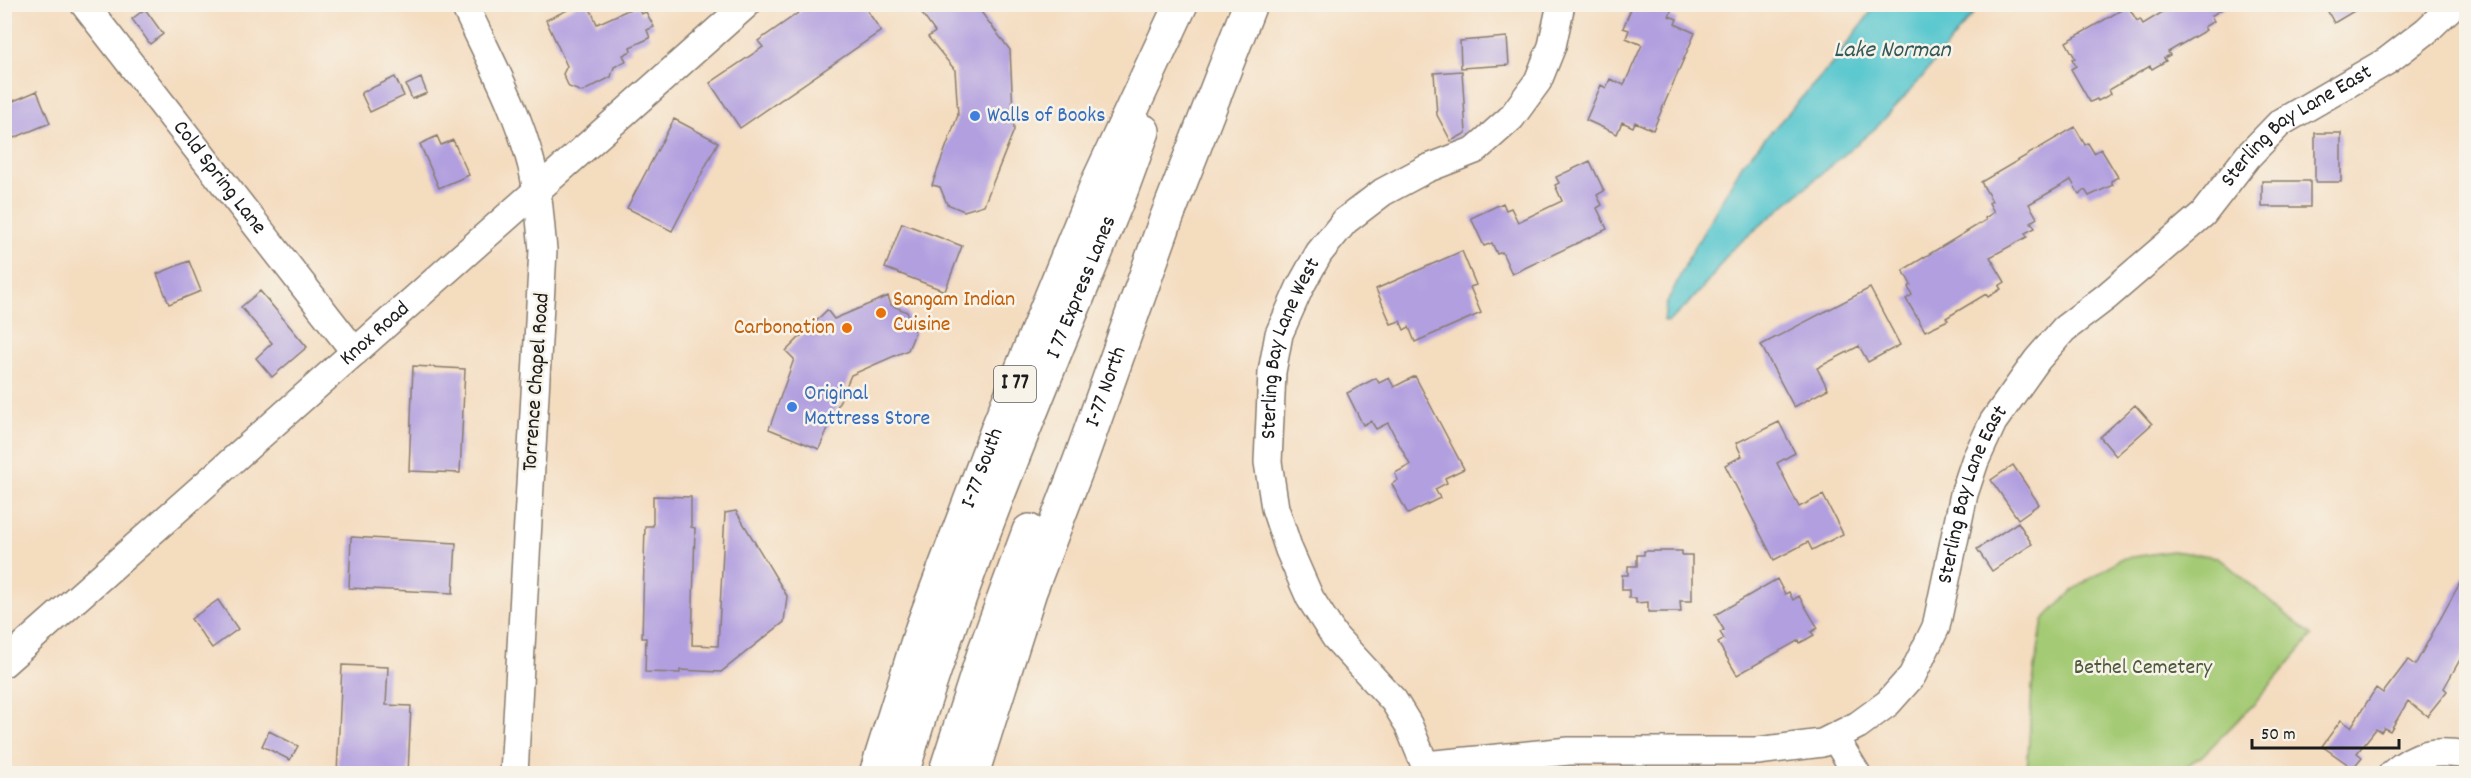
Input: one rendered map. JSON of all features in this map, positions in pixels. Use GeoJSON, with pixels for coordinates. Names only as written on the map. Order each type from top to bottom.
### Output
{"type":"FeatureCollection","features":[{"type":"Feature","properties":{"kind":"highway","name":"I-77 South"},"geometry":{"type":"LineString","coordinates":[[876,774],[922,628],[999,425],[1098,182],[1181,4]]}},
{"type":"Feature","properties":{"kind":"highway","name":"I 77 Express Lanes"},"geometry":{"type":"LineString","coordinates":[[902,774],[922,704],[970,569],[1121,191],[1187,4]]}},
{"type":"Feature","properties":{"kind":"highway","name":"I-77 North"},"geometry":{"type":"LineString","coordinates":[[972,774],[1030,591],[1081,458],[1165,222],[1250,4]]}},
{"type":"Feature","properties":{"kind":"highway","name":"I 77 Express Lanes"},"geometry":{"type":"LineString","coordinates":[[945,774],[1009,583],[1060,450],[1165,222]]}},
{"type":"Feature","properties":{"kind":"highway"},"geometry":{"type":"LineString","coordinates":[[980,774],[982,740]]}},
{"type":"Feature","properties":{"kind":"street","name":"Cold Spring Lane"},"geometry":{"type":"LineString","coordinates":[[84,4],[355,352]]}},
{"type":"Feature","properties":{"kind":"street","name":"Torrence Chapel Road"},"geometry":{"type":"LineString","coordinates":[[464,4],[508,99],[529,154],[536,192],[544,270],[534,400],[514,774]]}},
{"type":"Feature","properties":{"kind":"street","name":"Knox Road"},"geometry":{"type":"LineString","coordinates":[[4,663],[747,4]]}},
{"type":"Feature","properties":{"kind":"street","name":"Sterling Bay Lane West"},"geometry":{"type":"LineString","coordinates":[[1425,769],[1408,724],[1394,701],[1335,636],[1310,598],[1289,550],[1275,507],[1268,462],[1269,414],[1279,334],[1300,287],[1319,253],[1345,221],[1383,192],[1426,169],[1474,150],[1511,118],[1538,81],[1552,46],[1561,4]]}},
{"type":"Feature","properties":{"kind":"street","name":"Sterling Bay Lane East"},"geometry":{"type":"LineString","coordinates":[[1425,769],[1569,751],[1762,751],[1802,747],[1835,738],[1888,703],[1912,676],[1936,627],[1964,494],[1975,461],[1993,422],[2037,360],[2064,329],[2106,297],[2203,214],[2248,156],[2280,123],[2387,61],[2426,31],[2449,9],[2449,4]]}},
{"type":"Feature","properties":{"kind":"street"},"geometry":{"type":"LineString","coordinates":[[1835,738],[1857,774]]}},
{"type":"Feature","properties":{"kind":"street"},"geometry":{"type":"LineString","coordinates":[[2392,774],[2416,757],[2432,752],[2466,755]]}},
{"type":"Feature","properties":{"kind":"green space","name":"Bethel Cemetery"},"geometry":{"type":"Polygon","coordinates":[[[2172,551],[2218,557],[2312,636],[2256,702],[2202,756],[2175,773],[2027,773],[2032,687],[2043,620],[2072,591],[2120,559],[2172,551]]]}},
{"type":"Feature","properties":{"kind":"water","name":"Lake Norman"},"geometry":{"type":"Polygon","coordinates":[[[1876,5],[1980,5],[1918,82],[1878,126],[1729,252],[1694,298],[1668,322],[1664,321],[1666,305],[1688,259],[1743,163],[1832,64],[1876,5]]]}},
{"type":"Feature","properties":{"kind":"building"},"geometry":{"type":"Polygon","coordinates":[[[580,4],[588,4],[597,24],[637,6],[641,14],[646,12],[654,27],[647,30],[650,38],[630,47],[631,51],[623,55],[626,61],[614,67],[611,77],[582,92],[569,87],[563,74],[567,66],[546,20],[580,4]]]}},
{"type":"Feature","properties":{"kind":"building"},"geometry":{"type":"Polygon","coordinates":[[[811,4],[863,4],[881,31],[740,128],[710,83],[763,47],[758,41],[811,4]]]}},
{"type":"Feature","properties":{"kind":"building"},"geometry":{"type":"Polygon","coordinates":[[[915,4],[975,4],[1010,50],[1014,130],[984,205],[964,211],[947,204],[940,187],[932,185],[958,115],[955,70],[928,37],[935,32],[915,4]]]}},
{"type":"Feature","properties":{"kind":"building"},"geometry":{"type":"Polygon","coordinates":[[[1633,4],[1674,4],[1669,16],[1677,19],[1675,24],[1695,33],[1653,130],[1635,122],[1633,127],[1622,122],[1617,134],[1586,120],[1601,85],[1606,88],[1610,79],[1624,85],[1642,45],[1626,38],[1629,30],[1623,28],[1633,4]]]}},
{"type":"Feature","properties":{"kind":"building"},"geometry":{"type":"Polygon","coordinates":[[[2176,4],[2230,4],[2211,16],[2214,21],[2204,27],[2206,30],[2168,52],[2170,55],[2164,58],[2166,61],[2152,69],[2150,66],[2109,90],[2111,94],[2098,101],[2097,99],[2090,102],[2071,69],[2076,66],[2072,59],[2075,58],[2066,42],[2128,6],[2137,21],[2140,19],[2143,24],[2176,4]]]}},
{"type":"Feature","properties":{"kind":"building"},"geometry":{"type":"Polygon","coordinates":[[[2324,4],[2366,4],[2334,23],[2324,4]]]}},
{"type":"Feature","properties":{"kind":"building"},"geometry":{"type":"Polygon","coordinates":[[[145,9],[163,34],[150,44],[132,19],[145,9]]]}},
{"type":"Feature","properties":{"kind":"building"},"geometry":{"type":"Polygon","coordinates":[[[1507,37],[1509,65],[1461,68],[1460,41],[1507,37]]]}},
{"type":"Feature","properties":{"kind":"building"},"geometry":{"type":"Polygon","coordinates":[[[1462,71],[1466,133],[1451,141],[1437,115],[1434,73],[1462,71]]]}},
{"type":"Feature","properties":{"kind":"building"},"geometry":{"type":"Polygon","coordinates":[[[395,77],[404,96],[370,112],[361,93],[395,77]]]}},
{"type":"Feature","properties":{"kind":"building"},"geometry":{"type":"Polygon","coordinates":[[[421,78],[427,93],[412,99],[406,85],[421,78]]]}},
{"type":"Feature","properties":{"kind":"building"},"geometry":{"type":"Polygon","coordinates":[[[37,91],[50,123],[4,142],[4,105],[37,91]]]}},
{"type":"Feature","properties":{"kind":"building"},"geometry":{"type":"Polygon","coordinates":[[[674,119],[718,142],[672,231],[627,208],[674,119]]]}},
{"type":"Feature","properties":{"kind":"building"},"geometry":{"type":"Polygon","coordinates":[[[2075,127],[2085,145],[2088,143],[2094,153],[2101,149],[2118,177],[2111,181],[2113,185],[2089,196],[2085,190],[2079,194],[2071,180],[2029,204],[2037,218],[2031,222],[2035,228],[2025,233],[2027,237],[1990,257],[2005,282],[1999,286],[2001,289],[1988,297],[1986,294],[1946,318],[1948,320],[1925,331],[1906,299],[1912,295],[1908,287],[1911,285],[1903,270],[1986,220],[1985,218],[1994,212],[1989,203],[1992,201],[1981,182],[2075,127]]]}},
{"type":"Feature","properties":{"kind":"building"},"geometry":{"type":"Polygon","coordinates":[[[2315,133],[2341,133],[2341,182],[2315,182],[2315,133]]]}},
{"type":"Feature","properties":{"kind":"building"},"geometry":{"type":"Polygon","coordinates":[[[437,136],[441,145],[453,140],[469,175],[439,188],[420,144],[437,136]]]}},
{"type":"Feature","properties":{"kind":"building"},"geometry":{"type":"Polygon","coordinates":[[[1590,161],[1604,191],[1597,195],[1602,205],[1597,208],[1607,229],[1512,274],[1502,252],[1497,254],[1492,243],[1484,246],[1471,218],[1503,203],[1506,210],[1511,208],[1518,222],[1562,201],[1555,185],[1559,183],[1556,177],[1590,161]]]}},
{"type":"Feature","properties":{"kind":"building"},"geometry":{"type":"Polygon","coordinates":[[[2262,181],[2310,181],[2310,207],[2262,207],[2262,181]]]}},
{"type":"Feature","properties":{"kind":"building"},"geometry":{"type":"Polygon","coordinates":[[[902,223],[962,246],[945,291],[885,268],[902,223]]]}},
{"type":"Feature","properties":{"kind":"building"},"geometry":{"type":"Polygon","coordinates":[[[1462,251],[1476,285],[1470,287],[1481,313],[1415,342],[1409,327],[1404,330],[1400,321],[1391,324],[1376,289],[1462,251]]]}},
{"type":"Feature","properties":{"kind":"building"},"geometry":{"type":"Polygon","coordinates":[[[189,261],[201,291],[169,304],[157,274],[189,261]]]}},
{"type":"Feature","properties":{"kind":"building"},"geometry":{"type":"Polygon","coordinates":[[[1870,288],[1900,345],[1868,362],[1859,346],[1817,368],[1828,389],[1794,407],[1761,345],[1870,288]]]}},
{"type":"Feature","properties":{"kind":"building"},"geometry":{"type":"Polygon","coordinates":[[[260,291],[307,347],[272,377],[256,358],[272,343],[241,307],[260,291]]]}},
{"type":"Feature","properties":{"kind":"building"},"geometry":{"type":"Polygon","coordinates":[[[888,296],[891,305],[907,312],[915,333],[908,350],[851,375],[819,449],[769,429],[794,359],[786,351],[827,310],[834,319],[888,296]]]}},
{"type":"Feature","properties":{"kind":"building"},"geometry":{"type":"Polygon","coordinates":[[[413,366],[465,369],[460,473],[409,471],[413,366]]]}},
{"type":"Feature","properties":{"kind":"building"},"geometry":{"type":"Polygon","coordinates":[[[1415,376],[1464,469],[1445,478],[1447,483],[1435,489],[1440,498],[1408,514],[1392,484],[1398,480],[1395,473],[1410,465],[1388,423],[1376,429],[1371,421],[1363,425],[1347,393],[1376,378],[1379,383],[1389,378],[1394,387],[1415,376]]]}},
{"type":"Feature","properties":{"kind":"building"},"geometry":{"type":"Polygon","coordinates":[[[2135,405],[2152,424],[2116,456],[2100,437],[2135,405]]]}},
{"type":"Feature","properties":{"kind":"building"},"geometry":{"type":"Polygon","coordinates":[[[1779,422],[1795,453],[1777,463],[1799,507],[1823,495],[1843,534],[1812,550],[1808,542],[1774,560],[1725,465],[1742,456],[1736,443],[1779,422]]]}},
{"type":"Feature","properties":{"kind":"building"},"geometry":{"type":"Polygon","coordinates":[[[2013,465],[2039,504],[2018,519],[1991,480],[2013,465]]]}},
{"type":"Feature","properties":{"kind":"building"},"geometry":{"type":"Polygon","coordinates":[[[653,496],[691,497],[691,527],[695,528],[692,645],[718,646],[725,513],[736,511],[787,596],[784,622],[721,672],[680,670],[680,673],[645,672],[646,638],[642,638],[645,526],[653,526],[653,496]]]}},
{"type":"Feature","properties":{"kind":"building"},"geometry":{"type":"Polygon","coordinates":[[[2018,522],[2032,544],[1992,571],[1977,549],[2018,522]]]}},
{"type":"Feature","properties":{"kind":"building"},"geometry":{"type":"Polygon","coordinates":[[[351,537],[456,543],[453,593],[349,588],[351,537]]]}},
{"type":"Feature","properties":{"kind":"building"},"geometry":{"type":"Polygon","coordinates":[[[1644,551],[1682,551],[1682,555],[1692,555],[1692,601],[1680,601],[1681,612],[1648,612],[1648,602],[1636,603],[1636,598],[1629,598],[1629,590],[1622,590],[1622,575],[1628,575],[1628,566],[1637,566],[1637,555],[1644,555],[1644,551]]]}},
{"type":"Feature","properties":{"kind":"building"},"geometry":{"type":"Polygon","coordinates":[[[2466,572],[2466,649],[2444,688],[2447,691],[2427,716],[2408,701],[2390,731],[2384,728],[2381,732],[2376,729],[2357,753],[2362,757],[2353,768],[2322,746],[2341,720],[2351,727],[2376,688],[2383,693],[2408,660],[2415,665],[2466,572]]]}},
{"type":"Feature","properties":{"kind":"building"},"geometry":{"type":"Polygon","coordinates":[[[1777,579],[1785,594],[1789,592],[1793,600],[1799,596],[1818,628],[1811,632],[1814,635],[1800,643],[1799,640],[1737,675],[1718,643],[1724,639],[1720,632],[1724,630],[1715,615],[1777,579]]]}},
{"type":"Feature","properties":{"kind":"building"},"geometry":{"type":"Polygon","coordinates":[[[218,600],[238,629],[212,648],[191,619],[218,600]]]}},
{"type":"Feature","properties":{"kind":"building"},"geometry":{"type":"Polygon","coordinates":[[[342,665],[388,667],[386,705],[411,706],[408,774],[337,774],[342,665]]]}},
{"type":"Feature","properties":{"kind":"building"},"geometry":{"type":"Polygon","coordinates":[[[269,731],[298,746],[290,760],[262,746],[269,731]]]}},
{"type":"Feature","properties":{"kind":"place","name":"Walls of Books"},"geometry":{"type":"Point","coordinates":[975,116]}},
{"type":"Feature","properties":{"kind":"place","name":"Sangam Indian Cuisine"},"geometry":{"type":"Point","coordinates":[881,313]}},
{"type":"Feature","properties":{"kind":"place","name":"Carbonation"},"geometry":{"type":"Point","coordinates":[847,328]}},
{"type":"Feature","properties":{"kind":"place","name":"Original Mattress Store"},"geometry":{"type":"Point","coordinates":[792,407]}}]}
